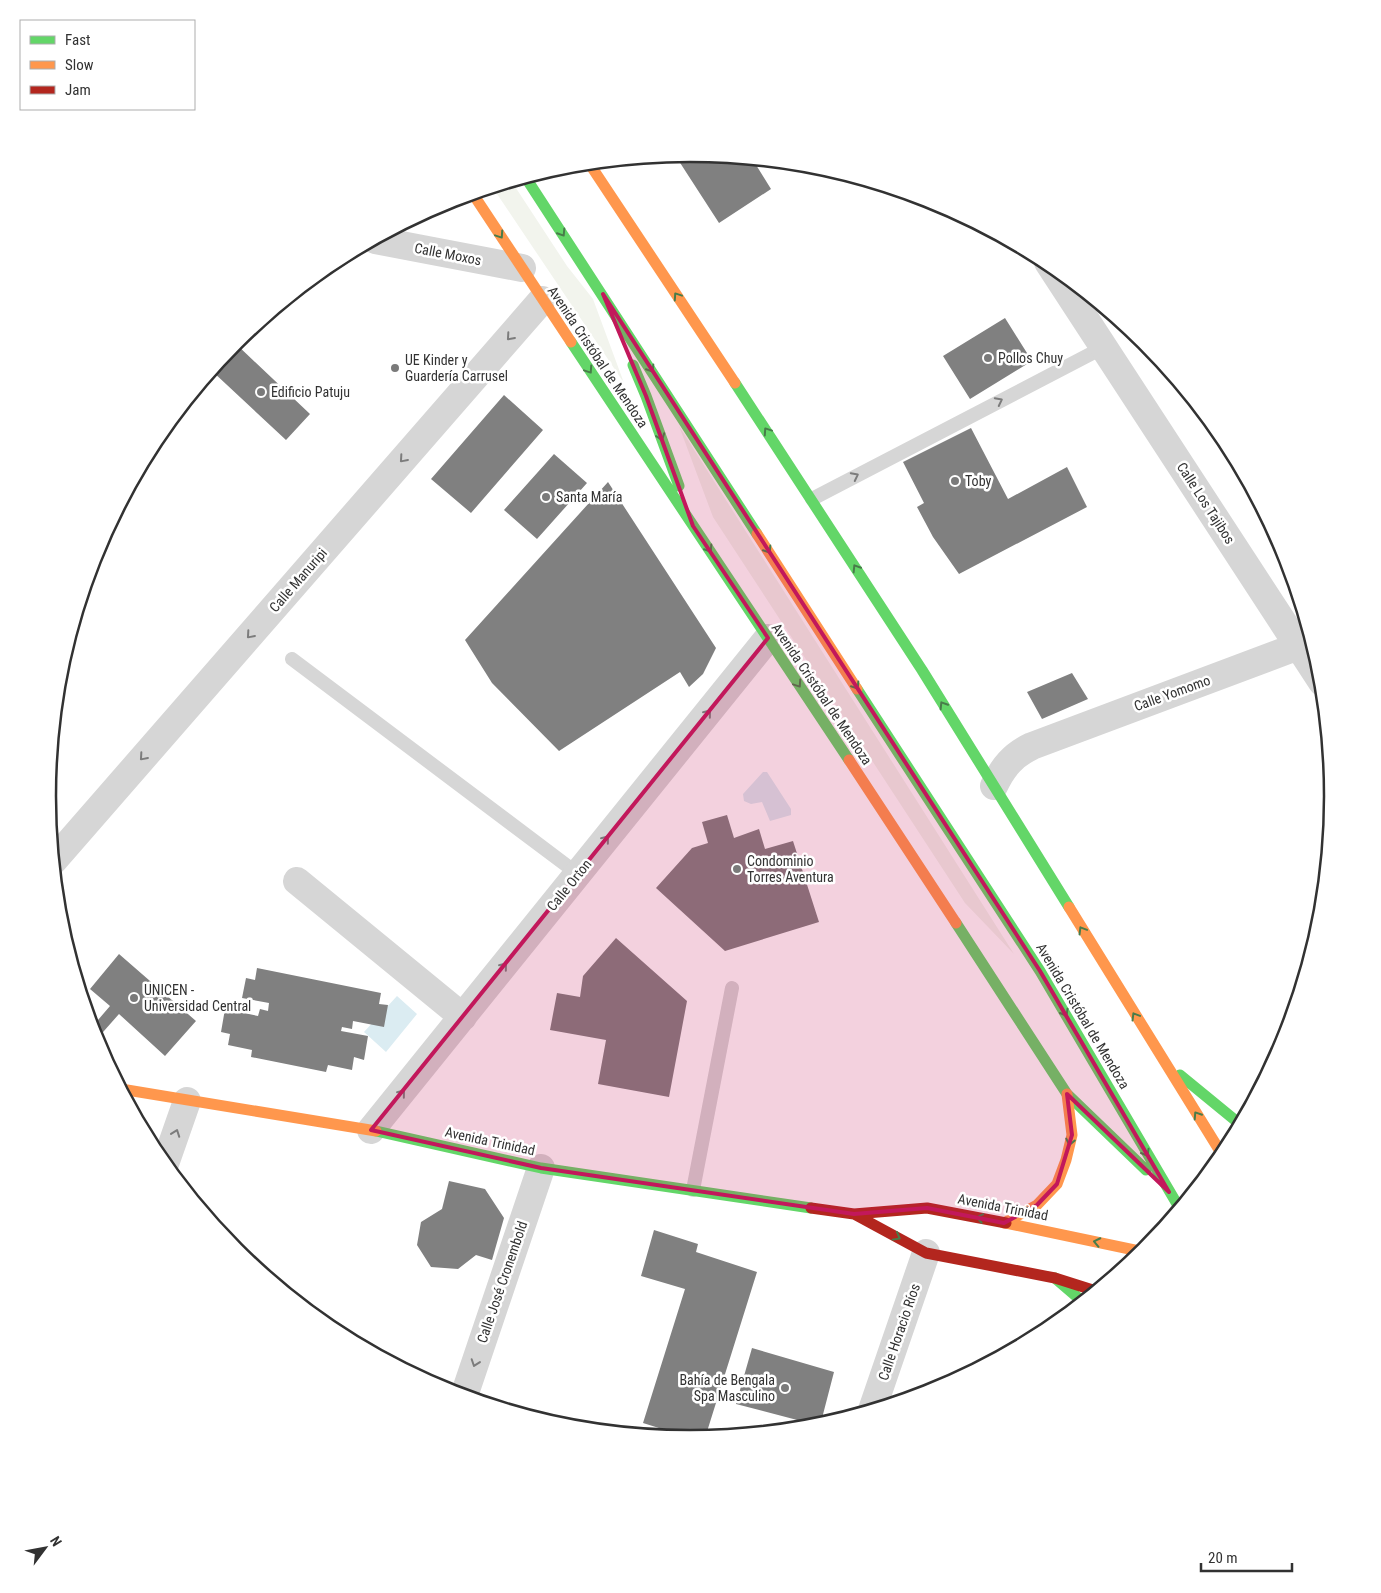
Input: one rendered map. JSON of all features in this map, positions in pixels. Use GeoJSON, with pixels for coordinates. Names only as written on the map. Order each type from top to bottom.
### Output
{"type":"FeatureCollection","features":[{"type":"Feature","properties":{"kind":"main road"},"geometry":{"type":"LineString","coordinates":[[593,170],[812,499],[969,746],[1160,1058],[1218,1149]]}},
{"type":"Feature","properties":{"kind":"main road","name":"Avenida Cristóbal de Mendoza"},"geometry":{"type":"LineString","coordinates":[[529,183],[1040,971],[1177,1204]]}},
{"type":"Feature","properties":{"kind":"main road","name":"Avenida Cristóbal de Mendoza"},"geometry":{"type":"LineString","coordinates":[[477,200],[999,988],[1067,1094],[1169,1192]]}},
{"type":"Feature","properties":{"kind":"main road"},"geometry":{"type":"LineString","coordinates":[[603,294],[646,396],[693,526]]}},
{"type":"Feature","properties":{"kind":"main road"},"geometry":{"type":"LineString","coordinates":[[1160,1058],[1236,1121]]}},
{"type":"Feature","properties":{"kind":"main road","name":"Avenida Trinidad"},"geometry":{"type":"LineString","coordinates":[[129,1090],[371,1130],[541,1168],[854,1214],[927,1208],[1045,1230],[1134,1250]]}},
{"type":"Feature","properties":{"kind":"main road"},"geometry":{"type":"LineString","coordinates":[[1004,1223],[1037,1205],[1057,1184],[1066,1160],[1072,1135],[1067,1094]]}},
{"type":"Feature","properties":{"kind":"main road","name":"Avenida Trinidad"},"geometry":{"type":"LineString","coordinates":[[854,1214],[926,1253],[1055,1278],[1090,1289]]}},
{"type":"Feature","properties":{"kind":"main road"},"geometry":{"type":"LineString","coordinates":[[1055,1278],[1079,1298]]}},
{"type":"Feature","properties":{"kind":"street","name":"Calle Moxos"},"geometry":{"type":"LineString","coordinates":[[383,242],[522,268]]}},
{"type":"Feature","properties":{"kind":"street","name":"Calle Los Tajibos"},"geometry":{"type":"LineString","coordinates":[[1061,282],[1306,642]]}},
{"type":"Feature","properties":{"kind":"street","name":"Calle Manuripi"},"geometry":{"type":"LineString","coordinates":[[60,854],[542,300]]}},
{"type":"Feature","properties":{"kind":"street"},"geometry":{"type":"LineString","coordinates":[[1089,324],[1091,304]]}},
{"type":"Feature","properties":{"kind":"street","name":"Calle Orton"},"geometry":{"type":"LineString","coordinates":[[371,1130],[768,638]]}},
{"type":"Feature","properties":{"kind":"street","name":"Calle Yomomo"},"geometry":{"type":"LineString","coordinates":[[994,786],[1008,762],[1019,752],[1032,746],[1306,643]]}},
{"type":"Feature","properties":{"kind":"street","name":"Calle Yomomo"},"geometry":{"type":"LineString","coordinates":[[969,746],[1001,749],[1032,746]]}},
{"type":"Feature","properties":{"kind":"street"},"geometry":{"type":"LineString","coordinates":[[297,881],[463,1017]]}},
{"type":"Feature","properties":{"kind":"street"},"geometry":{"type":"LineString","coordinates":[[168,1156],[187,1101]]}},
{"type":"Feature","properties":{"kind":"street","name":"Calle José Cronembold"},"geometry":{"type":"LineString","coordinates":[[466,1389],[541,1168]]}},
{"type":"Feature","properties":{"kind":"street","name":"Calle Horacio Ríos"},"geometry":{"type":"LineString","coordinates":[[874,1403],[926,1253]]}},
{"type":"Feature","properties":{"kind":"lane"},"geometry":{"type":"LineString","coordinates":[[812,499],[1104,347]]}},
{"type":"Feature","properties":{"kind":"lane"},"geometry":{"type":"LineString","coordinates":[[292,659],[578,874]]}},
{"type":"Feature","properties":{"kind":"lane"},"geometry":{"type":"LineString","coordinates":[[693,1190],[732,988]]}},
{"type":"Feature","properties":{"kind":"highlighted area"},"geometry":{"type":"Polygon","coordinates":[[[603,294],[1040,971],[1169,1192],[1067,1094],[1072,1135],[1057,1184],[1037,1205],[1004,1223],[927,1208],[854,1214],[541,1168],[371,1130],[768,638],[693,526],[646,396],[603,294]]]}},
{"type":"Feature","properties":{"kind":"shaded area"},"geometry":{"type":"Polygon","coordinates":[[[515,187],[567,266],[593,299],[624,383],[496,193],[515,187]]]}},
{"type":"Feature","properties":{"kind":"shaded area"},"geometry":{"type":"Polygon","coordinates":[[[679,426],[1014,954],[965,903],[713,517],[679,426]]]}},
{"type":"Feature","properties":{"kind":"shaded area"},"geometry":{"type":"Polygon","coordinates":[[[763,772],[767,772],[791,809],[791,815],[770,821],[762,802],[751,804],[744,801],[743,794],[763,772]]]}},
{"type":"Feature","properties":{"kind":"shaded area"},"geometry":{"type":"Polygon","coordinates":[[[397,996],[417,1014],[386,1052],[364,1032],[397,996]]]}},
{"type":"Feature","properties":{"kind":"building"},"geometry":{"type":"Polygon","coordinates":[[[680,162],[757,166],[771,189],[719,223],[680,162]]]}},
{"type":"Feature","properties":{"kind":"building","name":"Pollos Chuy"},"geometry":{"type":"Polygon","coordinates":[[[1005,318],[1032,361],[970,399],[943,356],[1005,318]]]}},
{"type":"Feature","properties":{"kind":"building","name":"Edificio Patuju"},"geometry":{"type":"Polygon","coordinates":[[[241,349],[310,414],[286,440],[217,375],[241,349]]]}},
{"type":"Feature","properties":{"kind":"building"},"geometry":{"type":"Polygon","coordinates":[[[504,395],[543,430],[471,513],[431,479],[504,395]]]}},
{"type":"Feature","properties":{"kind":"building"},"geometry":{"type":"Polygon","coordinates":[[[971,428],[1008,499],[1067,467],[1087,507],[959,574],[933,537],[917,507],[924,503],[903,462],[971,428]]]}},
{"type":"Feature","properties":{"kind":"building","name":"Santa María"},"geometry":{"type":"Polygon","coordinates":[[[554,454],[587,483],[537,539],[504,510],[554,454]]]}},
{"type":"Feature","properties":{"kind":"building"},"geometry":{"type":"Polygon","coordinates":[[[608,482],[716,648],[703,674],[689,687],[680,672],[559,751],[492,683],[465,640],[608,482]]]}},
{"type":"Feature","properties":{"kind":"building"},"geometry":{"type":"Polygon","coordinates":[[[1072,673],[1088,699],[1042,719],[1027,692],[1072,673]]]}},
{"type":"Feature","properties":{"kind":"building","name":"Condominio Torres Aventura"},"geometry":{"type":"Polygon","coordinates":[[[727,815],[734,838],[759,829],[765,849],[793,841],[819,922],[725,951],[656,888],[692,848],[708,843],[702,822],[727,815]]]}},
{"type":"Feature","properties":{"kind":"building"},"geometry":{"type":"Polygon","coordinates":[[[616,938],[687,1001],[669,1097],[598,1084],[606,1040],[550,1030],[557,993],[580,997],[583,976],[616,938]]]}},
{"type":"Feature","properties":{"kind":"building","name":"UNICEN - Universidad Central"},"geometry":{"type":"Polygon","coordinates":[[[119,954],[196,1021],[165,1056],[119,1014],[103,1033],[98,1020],[110,1006],[90,989],[119,954]]]}},
{"type":"Feature","properties":{"kind":"building"},"geometry":{"type":"Polygon","coordinates":[[[257,968],[381,993],[379,1004],[388,1005],[384,1027],[353,1021],[352,1029],[342,1027],[341,1031],[368,1036],[364,1060],[354,1057],[352,1070],[328,1065],[326,1072],[251,1057],[252,1050],[228,1045],[230,1034],[221,1032],[225,1009],[258,1016],[260,1009],[268,1011],[269,1003],[242,998],[246,978],[255,980],[257,968]]]}},
{"type":"Feature","properties":{"kind":"building"},"geometry":{"type":"Polygon","coordinates":[[[449,1181],[485,1189],[504,1218],[492,1260],[476,1255],[458,1269],[431,1267],[417,1245],[421,1222],[442,1209],[449,1181]]]}},
{"type":"Feature","properties":{"kind":"building"},"geometry":{"type":"Polygon","coordinates":[[[654,1230],[698,1244],[696,1252],[757,1272],[707,1430],[665,1430],[643,1423],[685,1289],[641,1276],[654,1230]]]}},
{"type":"Feature","properties":{"kind":"building","name":"Bahía de Bengala Spa Masculino"},"geometry":{"type":"Polygon","coordinates":[[[752,1348],[834,1372],[822,1417],[801,1421],[736,1404],[752,1348]]]}},
{"type":"Feature","properties":{"kind":"traffic: fast"},"geometry":{"type":"LineString","coordinates":[[529,183],[757,534]]}},
{"type":"Feature","properties":{"kind":"traffic: fast"},"geometry":{"type":"LineString","coordinates":[[571,342],[849,760]]}},
{"type":"Feature","properties":{"kind":"traffic: fast"},"geometry":{"type":"LineString","coordinates":[[633,365],[679,486]]}},
{"type":"Feature","properties":{"kind":"traffic: fast"},"geometry":{"type":"LineString","coordinates":[[735,383],[922,670],[1069,907]]}},
{"type":"Feature","properties":{"kind":"traffic: fast"},"geometry":{"type":"LineString","coordinates":[[857,689],[1040,971],[1177,1203]]}},
{"type":"Feature","properties":{"kind":"traffic: fast"},"geometry":{"type":"LineString","coordinates":[[956,923],[1067,1094],[1146,1170]]}},
{"type":"Feature","properties":{"kind":"traffic: fast"},"geometry":{"type":"LineString","coordinates":[[1180,1075],[1236,1121]]}},
{"type":"Feature","properties":{"kind":"traffic: fast"},"geometry":{"type":"LineString","coordinates":[[376,1131],[541,1168],[811,1208]]}},
{"type":"Feature","properties":{"kind":"traffic: fast"},"geometry":{"type":"LineString","coordinates":[[1055,1278],[1079,1298]]}},
{"type":"Feature","properties":{"kind":"traffic: slow"},"geometry":{"type":"LineString","coordinates":[[594,170],[735,383]]}},
{"type":"Feature","properties":{"kind":"traffic: slow"},"geometry":{"type":"LineString","coordinates":[[477,200],[571,342]]}},
{"type":"Feature","properties":{"kind":"traffic: slow"},"geometry":{"type":"LineString","coordinates":[[757,534],[857,689]]}},
{"type":"Feature","properties":{"kind":"traffic: slow"},"geometry":{"type":"LineString","coordinates":[[849,760],[956,923]]}},
{"type":"Feature","properties":{"kind":"traffic: slow"},"geometry":{"type":"LineString","coordinates":[[1069,907],[1218,1148]]}},
{"type":"Feature","properties":{"kind":"traffic: slow"},"geometry":{"type":"LineString","coordinates":[[129,1090],[376,1131]]}},
{"type":"Feature","properties":{"kind":"traffic: slow"},"geometry":{"type":"LineString","coordinates":[[1004,1223],[1037,1205],[1057,1184],[1066,1160],[1072,1135],[1067,1094]]}},
{"type":"Feature","properties":{"kind":"traffic: slow"},"geometry":{"type":"LineString","coordinates":[[1006,1223],[1134,1250]]}},
{"type":"Feature","properties":{"kind":"traffic: jam"},"geometry":{"type":"LineString","coordinates":[[811,1208],[854,1214],[927,1208],[1006,1223]]}},
{"type":"Feature","properties":{"kind":"traffic: jam"},"geometry":{"type":"LineString","coordinates":[[854,1214],[926,1253],[1055,1278],[1090,1289]]}},
{"type":"Feature","properties":{"kind":"place","name":"Pollos Chuy"},"geometry":{"type":"Point","coordinates":[988,358]}},
{"type":"Feature","properties":{"kind":"place","name":"UE Kinder y Guardería Carrusel"},"geometry":{"type":"Point","coordinates":[395,368]}},
{"type":"Feature","properties":{"kind":"place","name":"Edificio Patuju"},"geometry":{"type":"Point","coordinates":[261,392]}},
{"type":"Feature","properties":{"kind":"place","name":"Toby"},"geometry":{"type":"Point","coordinates":[955,481]}},
{"type":"Feature","properties":{"kind":"place","name":"Santa María"},"geometry":{"type":"Point","coordinates":[546,497]}},
{"type":"Feature","properties":{"kind":"place","name":"Condominio Torres Aventura"},"geometry":{"type":"Point","coordinates":[737,869]}},
{"type":"Feature","properties":{"kind":"place","name":"UNICEN - Universidad Central"},"geometry":{"type":"Point","coordinates":[134,998]}},
{"type":"Feature","properties":{"kind":"place","name":"Bahía de Bengala Spa Masculino"},"geometry":{"type":"Point","coordinates":[785,1388]}}]}
